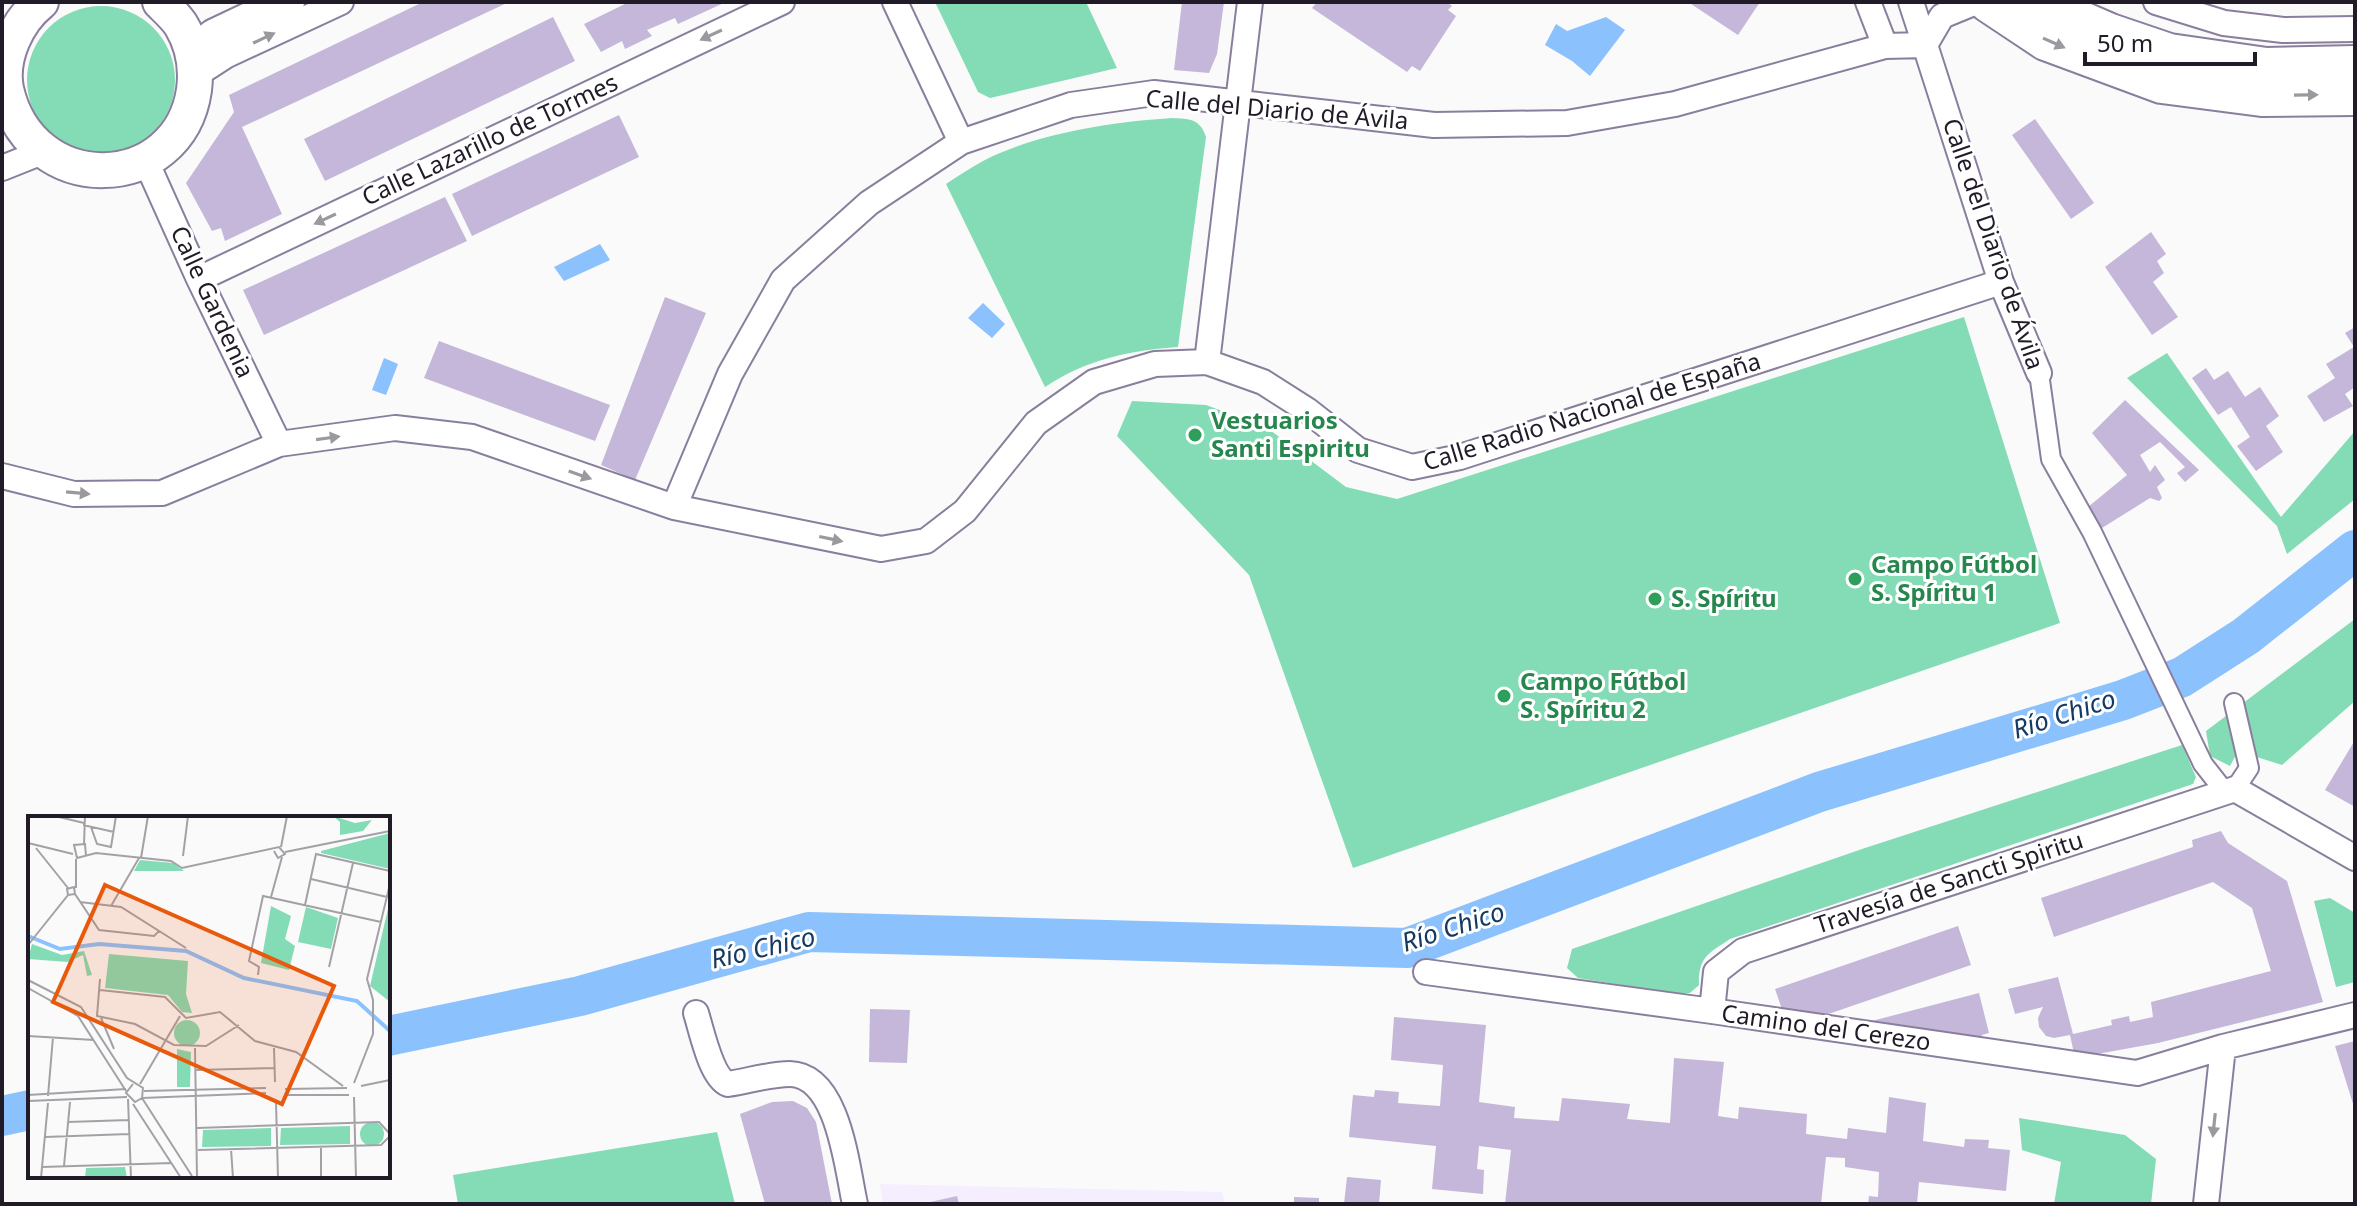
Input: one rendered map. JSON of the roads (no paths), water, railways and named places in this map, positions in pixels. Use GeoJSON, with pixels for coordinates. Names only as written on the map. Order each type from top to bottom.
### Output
{"type":"FeatureCollection","features":[{"type":"Feature","properties":{"kind":"highway"},"geometry":{"type":"LineString","coordinates":[[1989,2],[2046,40],[2162,83],[2262,96],[2355,95]]}},
{"type":"Feature","properties":{"kind":"highway"},"geometry":{"type":"LineString","coordinates":[[2045,2],[2059,12],[2110,34],[2169,54],[2266,68],[2355,66]]}},
{"type":"Feature","properties":{"kind":"main road"},"geometry":{"type":"LineString","coordinates":[[41,2],[18,27],[7,54],[13,119],[66,165],[93,170],[120,169],[145,159],[166,144],[182,124],[192,101],[182,39]]}},
{"type":"Feature","properties":{"kind":"main road"},"geometry":{"type":"LineString","coordinates":[[182,39],[206,16],[234,2]]}},
{"type":"Feature","properties":{"kind":"main road"},"geometry":{"type":"LineString","coordinates":[[182,39],[215,36],[287,2]]}},
{"type":"Feature","properties":{"kind":"street"},"geometry":{"type":"LineString","coordinates":[[182,39],[227,55],[341,2]]}},
{"type":"Feature","properties":{"kind":"street","name":"Calle Lazarillo de Tormes"},"geometry":{"type":"LineString","coordinates":[[199,279],[782,2]]}},
{"type":"Feature","properties":{"kind":"street"},"geometry":{"type":"LineString","coordinates":[[895,2],[961,142]]}},
{"type":"Feature","properties":{"kind":"street"},"geometry":{"type":"LineString","coordinates":[[1207,362],[1250,2]]}},
{"type":"Feature","properties":{"kind":"street"},"geometry":{"type":"LineString","coordinates":[[1868,2],[1885,46]]}},
{"type":"Feature","properties":{"kind":"street","name":"Calle del Diario de Ávila"},"geometry":{"type":"LineString","coordinates":[[1911,2],[2001,282],[2039,373],[2051,459],[2092,532],[2203,764],[2230,790]]}},
{"type":"Feature","properties":{"kind":"street"},"geometry":{"type":"LineString","coordinates":[[1925,45],[1942,16],[1976,2]]}},
{"type":"Feature","properties":{"kind":"street"},"geometry":{"type":"LineString","coordinates":[[2156,2],[2224,23],[2283,30],[2355,29]]}},
{"type":"Feature","properties":{"kind":"street","name":"Calle del Diario de Ávila"},"geometry":{"type":"LineString","coordinates":[[674,507],[730,374],[783,280],[869,203],[961,142],[1071,105],[1154,93],[1434,125],[1567,123],[1675,104],[1885,46],[1925,45]]}},
{"type":"Feature","properties":{"kind":"street"},"geometry":{"type":"LineString","coordinates":[[2,168],[13,119]]}},
{"type":"Feature","properties":{"kind":"street","name":"Calle Gardenia"},"geometry":{"type":"LineString","coordinates":[[145,159],[279,444]]}},
{"type":"Feature","properties":{"kind":"street","name":"Calle Radio Nacional de España"},"geometry":{"type":"LineString","coordinates":[[2,476],[74,494],[162,493],[279,444],[395,428],[472,437],[674,507],[881,549],[926,541],[965,511],[1036,423],[1094,382],[1155,364],[1207,362],[1263,382],[1307,410],[1358,450],[1412,467],[1460,457],[2001,282]]}},
{"type":"Feature","properties":{"kind":"street"},"geometry":{"type":"LineString","coordinates":[[2234,703],[2249,768],[2230,790],[2355,858]]}},
{"type":"Feature","properties":{"kind":"street","name":"Travesía de Sancti Spiritu"},"geometry":{"type":"LineString","coordinates":[[1712,1011],[1716,972],[1743,951],[2230,790]]}},
{"type":"Feature","properties":{"kind":"street","name":"Camino del Cerezo"},"geometry":{"type":"LineString","coordinates":[[1426,972],[2137,1073],[2223,1047],[2355,1015]]}},
{"type":"Feature","properties":{"kind":"street"},"geometry":{"type":"LineString","coordinates":[[696,1013],[721,1081],[728,1084],[791,1074],[802,1077],[818,1088],[830,1104],[837,1122],[855,1204]]}},
{"type":"Feature","properties":{"kind":"street"},"geometry":{"type":"LineString","coordinates":[[2206,1204],[2223,1047]]}},
{"type":"Feature","properties":{"kind":"water"},"geometry":{"type":"Polygon","coordinates":[[[1606,17],[1625,30],[1590,76],[1545,45],[1556,24],[1567,31],[1606,17]]]}},
{"type":"Feature","properties":{"kind":"water"},"geometry":{"type":"Polygon","coordinates":[[[600,244],[610,260],[564,281],[554,267],[600,244]]]}},
{"type":"Feature","properties":{"kind":"water"},"geometry":{"type":"Polygon","coordinates":[[[983,303],[1005,324],[992,338],[968,318],[983,303]]]}},
{"type":"Feature","properties":{"kind":"water"},"geometry":{"type":"Polygon","coordinates":[[[384,358],[398,364],[386,395],[372,390],[384,358]]]}},
{"type":"Feature","properties":{"kind":"waterway","name":"Río Chico"},"geometry":{"type":"LineString","coordinates":[[390,1036],[580,996],[809,932],[1407,948],[1819,792],[2123,700],[2182,677],[2246,636],[2355,550]]}},
{"type":"Feature","properties":{"kind":"waterway","name":"Río Chico"},"geometry":{"type":"LineString","coordinates":[[2,1116],[28,1110]]}},
{"type":"Feature","properties":{"kind":"place","name":"Vestuarios Santi Espiritu"},"geometry":{"type":"Point","coordinates":[1195,435]}},
{"type":"Feature","properties":{"kind":"place","name":"Campo Fútbol S. Spíritu 1"},"geometry":{"type":"Point","coordinates":[1855,579]}},
{"type":"Feature","properties":{"kind":"place","name":"S. Spíritu"},"geometry":{"type":"Point","coordinates":[1655,599]}},
{"type":"Feature","properties":{"kind":"place","name":"Campo Fútbol S. Spíritu 2"},"geometry":{"type":"Point","coordinates":[1504,696]}}]}
